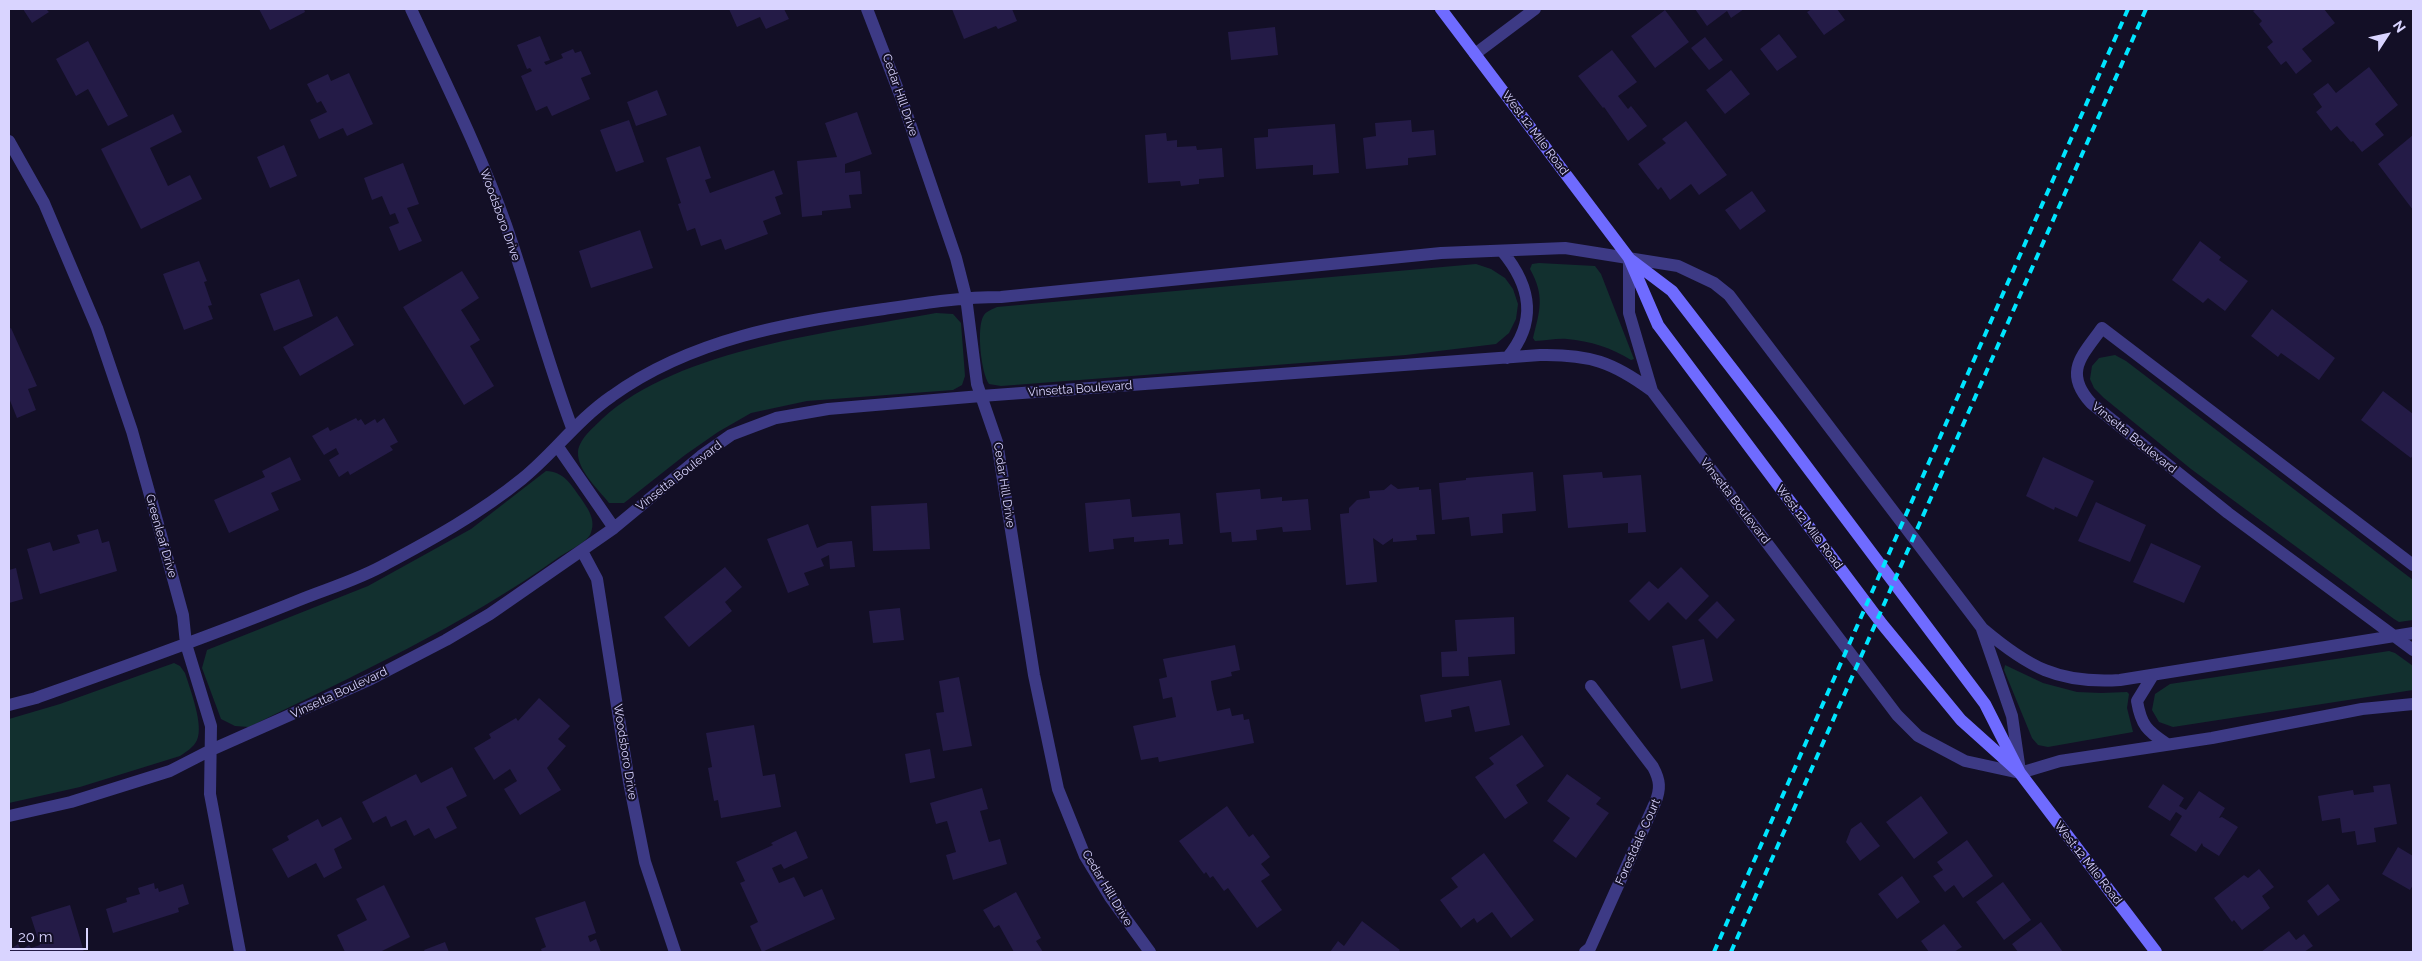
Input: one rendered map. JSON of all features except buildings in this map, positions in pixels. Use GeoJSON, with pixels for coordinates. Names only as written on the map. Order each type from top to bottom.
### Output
{"type":"FeatureCollection","features":[{"type":"Feature","properties":{"kind":"main road","name":"West 12 Mile Road"},"geometry":{"type":"LineString","coordinates":[[1441,9],[1629,258],[1658,325],[1876,616],[1961,720],[2020,773]]}},
{"type":"Feature","properties":{"kind":"main road","name":"West 12 Mile Road"},"geometry":{"type":"LineString","coordinates":[[1629,258],[1672,291],[1777,427],[1985,704],[2020,773],[2156,952]]}},
{"type":"Feature","properties":{"kind":"street","name":"Woodsboro Drive"},"geometry":{"type":"LineString","coordinates":[[411,9],[463,120],[505,224],[572,428]]}},
{"type":"Feature","properties":{"kind":"street","name":"Cedar Hill Drive"},"geometry":{"type":"LineString","coordinates":[[867,9],[905,110],[956,258],[966,297],[977,384],[997,442],[1034,675],[1058,789],[1085,856],[1110,897],[1150,952]]}},
{"type":"Feature","properties":{"kind":"street"},"geometry":{"type":"LineString","coordinates":[[1475,54],[1535,9]]}},
{"type":"Feature","properties":{"kind":"street","name":"Greenleaf Drive"},"geometry":{"type":"LineString","coordinates":[[9,141],[44,203],[97,328],[132,431],[184,615],[186,644],[211,726],[210,794],[240,952]]}},
{"type":"Feature","properties":{"kind":"street"},"geometry":{"type":"LineString","coordinates":[[9,705],[36,698],[186,644],[382,567],[458,524],[522,479],[558,447],[572,428],[611,396],[654,369],[737,338],[783,325],[966,297],[1011,296],[1441,253],[1566,248],[1678,266],[1714,283],[1729,295],[1982,628],[2024,662],[2063,677],[2102,681],[2153,675],[2413,633]]}},
{"type":"Feature","properties":{"kind":"street"},"geometry":{"type":"LineString","coordinates":[[1502,250],[1514,265],[1521,279],[1529,312],[1524,330],[1515,348],[1507,358]]}},
{"type":"Feature","properties":{"kind":"street","name":"Vinsetta Boulevard"},"geometry":{"type":"LineString","coordinates":[[1629,258],[1629,313],[1652,391]]}},
{"type":"Feature","properties":{"kind":"street","name":"Vinsetta Boulevard"},"geometry":{"type":"LineString","coordinates":[[2413,565],[2102,328],[2079,363],[2075,377],[2082,393],[2091,403],[2228,513],[2413,650]]}},
{"type":"Feature","properties":{"kind":"street","name":"Vinsetta Boulevard"},"geometry":{"type":"LineString","coordinates":[[9,816],[70,802],[170,771],[211,750],[371,679],[446,640],[490,614],[614,528],[701,456],[732,435],[754,425],[784,416],[828,409],[981,396],[1565,354],[1590,358],[1626,372],[1652,391],[1897,715],[1918,736],[1965,761],[2020,773],[2060,761],[2212,738],[2362,709],[2413,704]]}},
{"type":"Feature","properties":{"kind":"street"},"geometry":{"type":"LineString","coordinates":[[558,447],[614,528]]}},
{"type":"Feature","properties":{"kind":"street","name":"Woodsboro Drive"},"geometry":{"type":"LineString","coordinates":[[582,551],[597,579],[629,782],[644,853],[674,952]]}},
{"type":"Feature","properties":{"kind":"street"},"geometry":{"type":"LineString","coordinates":[[1982,628],[2012,716],[2020,773]]}},
{"type":"Feature","properties":{"kind":"street"},"geometry":{"type":"LineString","coordinates":[[2153,675],[2137,700],[2140,716],[2148,732],[2167,744]]}},
{"type":"Feature","properties":{"kind":"street","name":"Forestdale Court"},"geometry":{"type":"LineString","coordinates":[[1586,952],[1590,948],[1647,821],[1659,788],[1659,780],[1653,767],[1591,686]]}},
{"type":"Feature","properties":{"kind":"green space"},"geometry":{"type":"Polygon","coordinates":[[[1476,264],[1491,269],[1505,278],[1513,289],[1518,304],[1516,319],[1509,333],[1496,344],[1406,355],[1001,386],[989,384],[980,350],[980,329],[984,315],[997,307],[1476,264]]]}},
{"type":"Feature","properties":{"kind":"green space"},"geometry":{"type":"Polygon","coordinates":[[[1532,264],[1595,266],[1601,274],[1634,359],[1631,360],[1608,349],[1584,341],[1563,339],[1535,341],[1533,338],[1540,303],[1538,287],[1530,269],[1532,264]]]}},
{"type":"Feature","properties":{"kind":"green space"},"geometry":{"type":"Polygon","coordinates":[[[936,313],[953,314],[961,323],[965,376],[962,385],[953,390],[807,401],[751,413],[718,432],[685,455],[624,503],[609,503],[581,466],[578,452],[579,447],[584,438],[602,419],[634,395],[672,375],[715,359],[760,346],[936,313]]]}},
{"type":"Feature","properties":{"kind":"green space"},"geometry":{"type":"Polygon","coordinates":[[[2115,355],[2126,361],[2413,580],[2413,620],[2399,622],[2394,619],[2191,469],[2104,398],[2094,388],[2090,379],[2092,366],[2099,358],[2115,355]]]}},
{"type":"Feature","properties":{"kind":"green space"},"geometry":{"type":"Polygon","coordinates":[[[546,471],[558,474],[566,479],[589,510],[593,524],[590,535],[584,541],[522,582],[447,627],[329,688],[249,727],[235,726],[221,719],[202,668],[207,650],[368,586],[471,529],[546,471]]]}},
{"type":"Feature","properties":{"kind":"green space"},"geometry":{"type":"Polygon","coordinates":[[[2389,651],[2413,666],[2413,690],[2173,727],[2159,722],[2152,710],[2155,694],[2170,684],[2389,651]]]}},
{"type":"Feature","properties":{"kind":"green space"},"geometry":{"type":"Polygon","coordinates":[[[174,663],[180,666],[185,673],[198,716],[199,733],[196,743],[190,749],[180,756],[80,787],[9,803],[9,719],[60,704],[174,663]]]}},
{"type":"Feature","properties":{"kind":"green space"},"geometry":{"type":"Polygon","coordinates":[[[2005,665],[2043,683],[2077,692],[2127,692],[2129,694],[2127,708],[2133,732],[2048,747],[2038,745],[2032,738],[2004,670],[2005,665]]]}},
{"type":"Feature","properties":{"kind":"railway"},"geometry":{"type":"LineString","coordinates":[[1714,952],[2128,9]]}},
{"type":"Feature","properties":{"kind":"railway"},"geometry":{"type":"LineString","coordinates":[[1731,952],[2146,9]]}}]}
